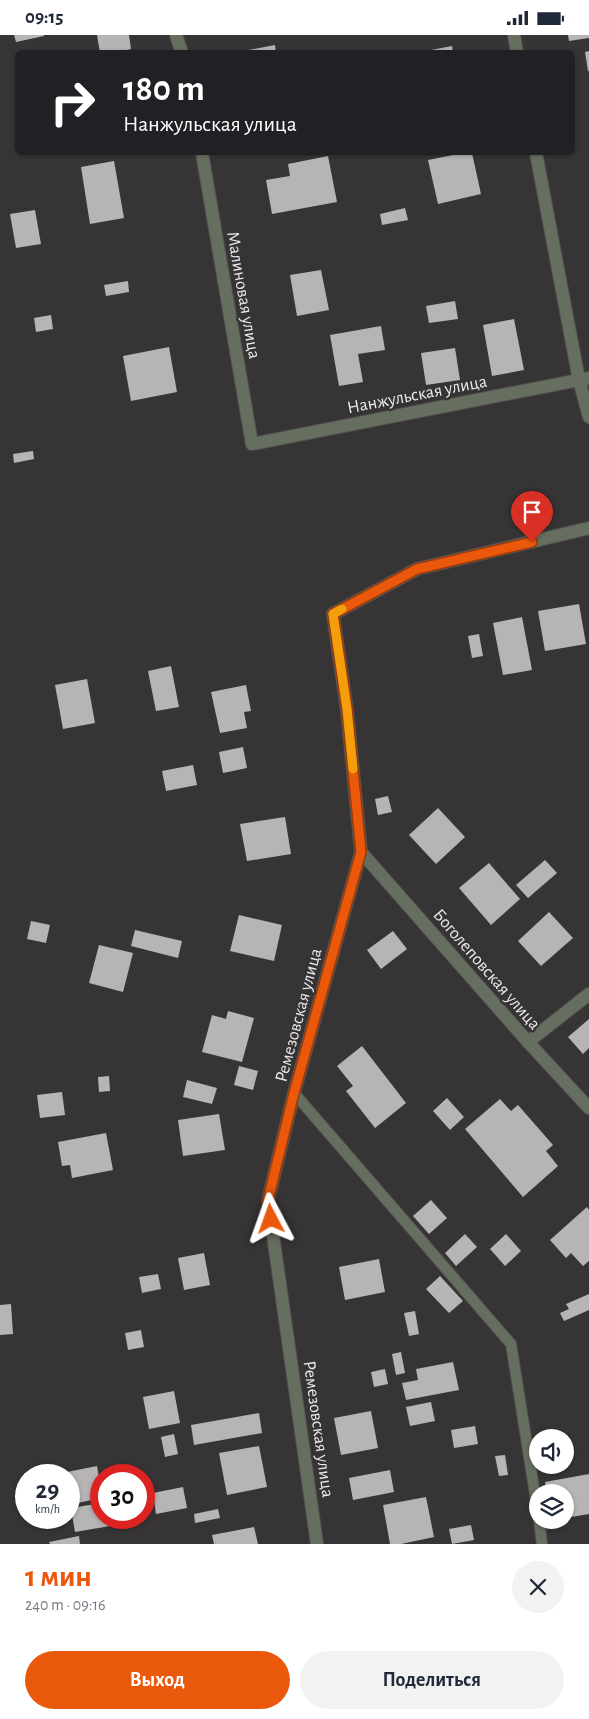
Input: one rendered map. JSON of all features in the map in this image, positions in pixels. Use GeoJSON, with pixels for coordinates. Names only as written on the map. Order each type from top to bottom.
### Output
{"type":"FeatureCollection","features":[{"type":"Feature","properties":{"kind":"street"},"geometry":{"type":"LineString","coordinates":[[176,35],[181,50]]}},
{"type":"Feature","properties":{"kind":"street"},"geometry":{"type":"LineString","coordinates":[[514,35],[516,50]]}},
{"type":"Feature","properties":{"kind":"street","name":"Малиновая улица"},"geometry":{"type":"LineString","coordinates":[[202,155],[252,444]]}},
{"type":"Feature","properties":{"kind":"street"},"geometry":{"type":"LineString","coordinates":[[536,155],[584,379],[589,417]]}},
{"type":"Feature","properties":{"kind":"street","name":"Нанжульская улица"},"geometry":{"type":"LineString","coordinates":[[252,444],[584,379]]}},
{"type":"Feature","properties":{"kind":"street","name":"Ремезовская улица"},"geometry":{"type":"LineString","coordinates":[[317,1544],[268,1200],[294,1093],[361,852],[347,709],[333,614],[417,569],[589,528]]}},
{"type":"Feature","properties":{"kind":"street","name":"Боголеповская улица"},"geometry":{"type":"LineString","coordinates":[[361,852],[528,1042],[589,1108]]}},
{"type":"Feature","properties":{"kind":"street"},"geometry":{"type":"LineString","coordinates":[[528,1042],[589,994]]}},
{"type":"Feature","properties":{"kind":"lane"},"geometry":{"type":"LineString","coordinates":[[294,1093],[511,1344],[533,1484]]}},
{"type":"Feature","properties":{"kind":"lane"},"geometry":{"type":"LineString","coordinates":[[540,1529],[542,1544]]}},
{"type":"Feature","properties":{"kind":"building"},"geometry":{"type":"Polygon","coordinates":[[[14,35],[44,35],[44,36],[16,42],[14,35]]]}},
{"type":"Feature","properties":{"kind":"building"},"geometry":{"type":"Polygon","coordinates":[[[97,35],[129,35],[131,49],[100,50],[97,35]]]}},
{"type":"Feature","properties":{"kind":"building"},"geometry":{"type":"Polygon","coordinates":[[[568,35],[589,35],[589,38],[569,41],[568,35]]]}},
{"type":"Feature","properties":{"kind":"building"},"geometry":{"type":"Polygon","coordinates":[[[275,45],[276,50],[249,50],[275,45]]]}},
{"type":"Feature","properties":{"kind":"building"},"geometry":{"type":"Polygon","coordinates":[[[452,46],[453,50],[431,50],[452,46]]]}},
{"type":"Feature","properties":{"kind":"building"},"geometry":{"type":"Polygon","coordinates":[[[589,51],[589,71],[588,71],[585,52],[589,51]]]}},
{"type":"Feature","properties":{"kind":"building"},"geometry":{"type":"Polygon","coordinates":[[[453,155],[472,155],[481,194],[438,204],[428,160],[453,155]]]}},
{"type":"Feature","properties":{"kind":"building"},"geometry":{"type":"Polygon","coordinates":[[[328,156],[337,202],[272,214],[266,180],[290,176],[288,164],[328,156]]]}},
{"type":"Feature","properties":{"kind":"building"},"geometry":{"type":"Polygon","coordinates":[[[114,161],[124,218],[90,224],[81,167],[114,161]]]}},
{"type":"Feature","properties":{"kind":"building"},"geometry":{"type":"Polygon","coordinates":[[[405,208],[408,220],[382,225],[380,214],[405,208]]]}},
{"type":"Feature","properties":{"kind":"building"},"geometry":{"type":"Polygon","coordinates":[[[35,210],[41,244],[16,248],[10,214],[35,210]]]}},
{"type":"Feature","properties":{"kind":"building"},"geometry":{"type":"Polygon","coordinates":[[[321,270],[329,310],[297,316],[290,275],[321,270]]]}},
{"type":"Feature","properties":{"kind":"building"},"geometry":{"type":"Polygon","coordinates":[[[128,281],[129,292],[106,296],[104,285],[128,281]]]}},
{"type":"Feature","properties":{"kind":"building"},"geometry":{"type":"Polygon","coordinates":[[[455,301],[458,319],[429,323],[426,306],[455,301]]]}},
{"type":"Feature","properties":{"kind":"building"},"geometry":{"type":"Polygon","coordinates":[[[51,315],[53,329],[36,332],[34,318],[51,315]]]}},
{"type":"Feature","properties":{"kind":"building"},"geometry":{"type":"Polygon","coordinates":[[[514,319],[524,370],[492,376],[483,325],[514,319]]]}},
{"type":"Feature","properties":{"kind":"building"},"geometry":{"type":"Polygon","coordinates":[[[381,326],[385,350],[358,354],[363,382],[339,386],[330,335],[381,326]]]}},
{"type":"Feature","properties":{"kind":"building"},"geometry":{"type":"Polygon","coordinates":[[[169,347],[177,392],[131,401],[123,356],[169,347]]]}},
{"type":"Feature","properties":{"kind":"building"},"geometry":{"type":"Polygon","coordinates":[[[455,348],[460,380],[426,385],[421,353],[455,348]]]}},
{"type":"Feature","properties":{"kind":"building"},"geometry":{"type":"Polygon","coordinates":[[[33,451],[34,459],[14,463],[13,454],[33,451]]]}},
{"type":"Feature","properties":{"kind":"building"},"geometry":{"type":"Polygon","coordinates":[[[579,604],[586,644],[545,651],[538,611],[579,604]]]}},
{"type":"Feature","properties":{"kind":"building"},"geometry":{"type":"Polygon","coordinates":[[[522,617],[532,670],[503,675],[493,623],[522,617]]]}},
{"type":"Feature","properties":{"kind":"building"},"geometry":{"type":"Polygon","coordinates":[[[479,634],[483,656],[472,658],[468,636],[479,634]]]}},
{"type":"Feature","properties":{"kind":"building"},"geometry":{"type":"Polygon","coordinates":[[[171,666],[179,707],[156,711],[148,671],[171,666]]]}},
{"type":"Feature","properties":{"kind":"building"},"geometry":{"type":"Polygon","coordinates":[[[87,679],[95,723],[63,729],[55,685],[87,679]]]}},
{"type":"Feature","properties":{"kind":"building"},"geometry":{"type":"Polygon","coordinates":[[[246,685],[251,711],[244,712],[247,728],[220,733],[211,692],[246,685]]]}},
{"type":"Feature","properties":{"kind":"building"},"geometry":{"type":"Polygon","coordinates":[[[243,747],[247,768],[223,773],[219,752],[243,747]]]}},
{"type":"Feature","properties":{"kind":"building"},"geometry":{"type":"Polygon","coordinates":[[[193,765],[197,785],[166,791],[162,771],[193,765]]]}},
{"type":"Feature","properties":{"kind":"building"},"geometry":{"type":"Polygon","coordinates":[[[388,796],[392,812],[378,815],[375,799],[388,796]]]}},
{"type":"Feature","properties":{"kind":"building"},"geometry":{"type":"Polygon","coordinates":[[[438,808],[465,837],[436,864],[409,835],[438,808]]]}},
{"type":"Feature","properties":{"kind":"building"},"geometry":{"type":"Polygon","coordinates":[[[285,817],[291,854],[247,861],[240,824],[285,817]]]}},
{"type":"Feature","properties":{"kind":"building"},"geometry":{"type":"Polygon","coordinates":[[[545,860],[557,873],[528,898],[516,885],[545,860]]]}},
{"type":"Feature","properties":{"kind":"building"},"geometry":{"type":"Polygon","coordinates":[[[489,863],[520,899],[491,925],[459,888],[489,863]]]}},
{"type":"Feature","properties":{"kind":"building"},"geometry":{"type":"Polygon","coordinates":[[[549,912],[573,938],[541,966],[518,941],[549,912]]]}},
{"type":"Feature","properties":{"kind":"building"},"geometry":{"type":"Polygon","coordinates":[[[239,915],[282,925],[274,961],[230,951],[239,915]]]}},
{"type":"Feature","properties":{"kind":"building"},"geometry":{"type":"Polygon","coordinates":[[[31,921],[50,925],[46,943],[27,939],[31,921]]]}},
{"type":"Feature","properties":{"kind":"building"},"geometry":{"type":"Polygon","coordinates":[[[135,930],[182,941],[178,958],[131,946],[135,930]]]}},
{"type":"Feature","properties":{"kind":"building"},"geometry":{"type":"Polygon","coordinates":[[[393,931],[407,949],[381,969],[367,950],[393,931]]]}},
{"type":"Feature","properties":{"kind":"building"},"geometry":{"type":"Polygon","coordinates":[[[99,945],[133,953],[123,992],[89,983],[99,945]]]}},
{"type":"Feature","properties":{"kind":"building"},"geometry":{"type":"Polygon","coordinates":[[[228,1011],[254,1018],[242,1062],[202,1052],[212,1015],[226,1019],[228,1011]]]}},
{"type":"Feature","properties":{"kind":"building"},"geometry":{"type":"Polygon","coordinates":[[[589,1019],[589,1048],[583,1054],[568,1037],[589,1019]]]}},
{"type":"Feature","properties":{"kind":"building"},"geometry":{"type":"Polygon","coordinates":[[[362,1046],[406,1103],[375,1128],[346,1091],[353,1086],[337,1066],[362,1046]]]}},
{"type":"Feature","properties":{"kind":"building"},"geometry":{"type":"Polygon","coordinates":[[[239,1066],[258,1071],[253,1090],[234,1085],[239,1066]]]}},
{"type":"Feature","properties":{"kind":"building"},"geometry":{"type":"Polygon","coordinates":[[[109,1076],[110,1091],[99,1092],[98,1077],[109,1076]]]}},
{"type":"Feature","properties":{"kind":"building"},"geometry":{"type":"Polygon","coordinates":[[[187,1080],[217,1088],[212,1104],[183,1097],[187,1080]]]}},
{"type":"Feature","properties":{"kind":"building"},"geometry":{"type":"Polygon","coordinates":[[[62,1092],[65,1115],[40,1118],[37,1095],[62,1092]]]}},
{"type":"Feature","properties":{"kind":"building"},"geometry":{"type":"Polygon","coordinates":[[[447,1098],[464,1117],[450,1130],[433,1111],[447,1098]]]}},
{"type":"Feature","properties":{"kind":"building"},"geometry":{"type":"Polygon","coordinates":[[[500,1099],[511,1111],[518,1105],[553,1145],[546,1151],[558,1166],[523,1197],[465,1129],[500,1099]]]}},
{"type":"Feature","properties":{"kind":"building"},"geometry":{"type":"Polygon","coordinates":[[[219,1114],[225,1150],[183,1156],[178,1120],[219,1114]]]}},
{"type":"Feature","properties":{"kind":"building"},"geometry":{"type":"Polygon","coordinates":[[[106,1133],[113,1170],[72,1178],[70,1165],[62,1166],[58,1142],[106,1133]]]}},
{"type":"Feature","properties":{"kind":"building"},"geometry":{"type":"Polygon","coordinates":[[[431,1200],[447,1218],[429,1234],[413,1216],[431,1200]]]}},
{"type":"Feature","properties":{"kind":"building"},"geometry":{"type":"Polygon","coordinates":[[[587,1207],[589,1210],[589,1261],[583,1266],[571,1253],[566,1258],[550,1240],[587,1207]]]}},
{"type":"Feature","properties":{"kind":"building"},"geometry":{"type":"Polygon","coordinates":[[[465,1234],[477,1247],[456,1266],[445,1253],[465,1234]]]}},
{"type":"Feature","properties":{"kind":"building"},"geometry":{"type":"Polygon","coordinates":[[[506,1234],[521,1251],[505,1266],[490,1249],[506,1234]]]}},
{"type":"Feature","properties":{"kind":"building"},"geometry":{"type":"Polygon","coordinates":[[[204,1253],[210,1285],[184,1290],[178,1258],[204,1253]]]}},
{"type":"Feature","properties":{"kind":"building"},"geometry":{"type":"Polygon","coordinates":[[[379,1259],[385,1292],[345,1300],[339,1267],[379,1259]]]}},
{"type":"Feature","properties":{"kind":"building"},"geometry":{"type":"Polygon","coordinates":[[[158,1274],[161,1289],[142,1293],[139,1277],[158,1274]]]}},
{"type":"Feature","properties":{"kind":"building"},"geometry":{"type":"Polygon","coordinates":[[[440,1276],[463,1301],[449,1313],[426,1289],[440,1276]]]}},
{"type":"Feature","properties":{"kind":"building"},"geometry":{"type":"Polygon","coordinates":[[[589,1294],[589,1310],[564,1321],[560,1313],[569,1309],[566,1304],[589,1294]]]}},
{"type":"Feature","properties":{"kind":"building"},"geometry":{"type":"Polygon","coordinates":[[[11,1304],[13,1334],[0,1335],[0,1305],[11,1304]]]}},
{"type":"Feature","properties":{"kind":"building"},"geometry":{"type":"Polygon","coordinates":[[[415,1311],[419,1334],[409,1336],[404,1313],[415,1311]]]}},
{"type":"Feature","properties":{"kind":"building"},"geometry":{"type":"Polygon","coordinates":[[[141,1330],[144,1347],[128,1350],[125,1333],[141,1330]]]}},
{"type":"Feature","properties":{"kind":"building"},"geometry":{"type":"Polygon","coordinates":[[[401,1352],[405,1373],[396,1375],[392,1354],[401,1352]]]}},
{"type":"Feature","properties":{"kind":"building"},"geometry":{"type":"Polygon","coordinates":[[[453,1362],[459,1390],[406,1400],[402,1383],[418,1380],[416,1369],[453,1362]]]}},
{"type":"Feature","properties":{"kind":"building"},"geometry":{"type":"Polygon","coordinates":[[[385,1369],[388,1384],[374,1387],[371,1372],[385,1369]]]}},
{"type":"Feature","properties":{"kind":"building"},"geometry":{"type":"Polygon","coordinates":[[[174,1391],[180,1423],[149,1429],[143,1397],[174,1391]]]}},
{"type":"Feature","properties":{"kind":"building"},"geometry":{"type":"Polygon","coordinates":[[[431,1402],[435,1421],[410,1426],[406,1407],[431,1402]]]}},
{"type":"Feature","properties":{"kind":"building"},"geometry":{"type":"Polygon","coordinates":[[[371,1411],[378,1448],[341,1455],[334,1418],[371,1411]]]}},
{"type":"Feature","properties":{"kind":"building"},"geometry":{"type":"Polygon","coordinates":[[[259,1413],[262,1433],[194,1445],[191,1425],[259,1413]]]}},
{"type":"Feature","properties":{"kind":"building"},"geometry":{"type":"Polygon","coordinates":[[[475,1426],[478,1444],[454,1448],[451,1430],[475,1426]]]}},
{"type":"Feature","properties":{"kind":"building"},"geometry":{"type":"Polygon","coordinates":[[[174,1434],[178,1454],[165,1457],[161,1437],[174,1434]]]}},
{"type":"Feature","properties":{"kind":"building"},"geometry":{"type":"Polygon","coordinates":[[[259,1446],[267,1487],[227,1495],[219,1453],[259,1446]]]}},
{"type":"Feature","properties":{"kind":"building"},"geometry":{"type":"Polygon","coordinates":[[[505,1455],[508,1475],[499,1476],[495,1456],[505,1455]]]}},
{"type":"Feature","properties":{"kind":"building"},"geometry":{"type":"Polygon","coordinates":[[[90,1467],[90,1500],[80,1502],[80,1469],[90,1467]]]}},
{"type":"Feature","properties":{"kind":"building"},"geometry":{"type":"Polygon","coordinates":[[[390,1470],[394,1492],[353,1500],[349,1478],[390,1470]]]}},
{"type":"Feature","properties":{"kind":"building"},"geometry":{"type":"Polygon","coordinates":[[[589,1474],[589,1514],[574,1516],[574,1484],[545,1484],[545,1482],[589,1474]]]}},
{"type":"Feature","properties":{"kind":"building"},"geometry":{"type":"Polygon","coordinates":[[[183,1487],[187,1508],[156,1514],[155,1493],[183,1487]]]}},
{"type":"Feature","properties":{"kind":"building"},"geometry":{"type":"Polygon","coordinates":[[[426,1497],[434,1537],[401,1544],[390,1544],[383,1505],[426,1497]]]}},
{"type":"Feature","properties":{"kind":"building"},"geometry":{"type":"Polygon","coordinates":[[[90,1505],[90,1529],[92,1529],[75,1532],[74,1529],[80,1529],[80,1506],[90,1505]]]}},
{"type":"Feature","properties":{"kind":"building"},"geometry":{"type":"Polygon","coordinates":[[[218,1509],[220,1518],[195,1523],[194,1514],[218,1509]]]}},
{"type":"Feature","properties":{"kind":"building"},"geometry":{"type":"Polygon","coordinates":[[[471,1525],[474,1540],[452,1544],[449,1529],[471,1525]]]}},
{"type":"Feature","properties":{"kind":"building"},"geometry":{"type":"Polygon","coordinates":[[[254,1527],[258,1544],[214,1544],[212,1535],[254,1527]]]}},
{"type":"Feature","properties":{"kind":"building"},"geometry":{"type":"Polygon","coordinates":[[[79,1536],[80,1544],[50,1544],[49,1542],[79,1536]]]}},
{"type":"Feature","properties":{"kind":"slow traffic"},"geometry":{"type":"LineString","coordinates":[[342,609],[333,614],[347,709],[353,769]]}},
{"type":"Feature","properties":{"kind":"route"},"geometry":{"type":"LineString","coordinates":[[271,1219],[268,1200],[294,1093],[361,852],[347,709],[333,614],[417,569],[532,542]]}}]}
